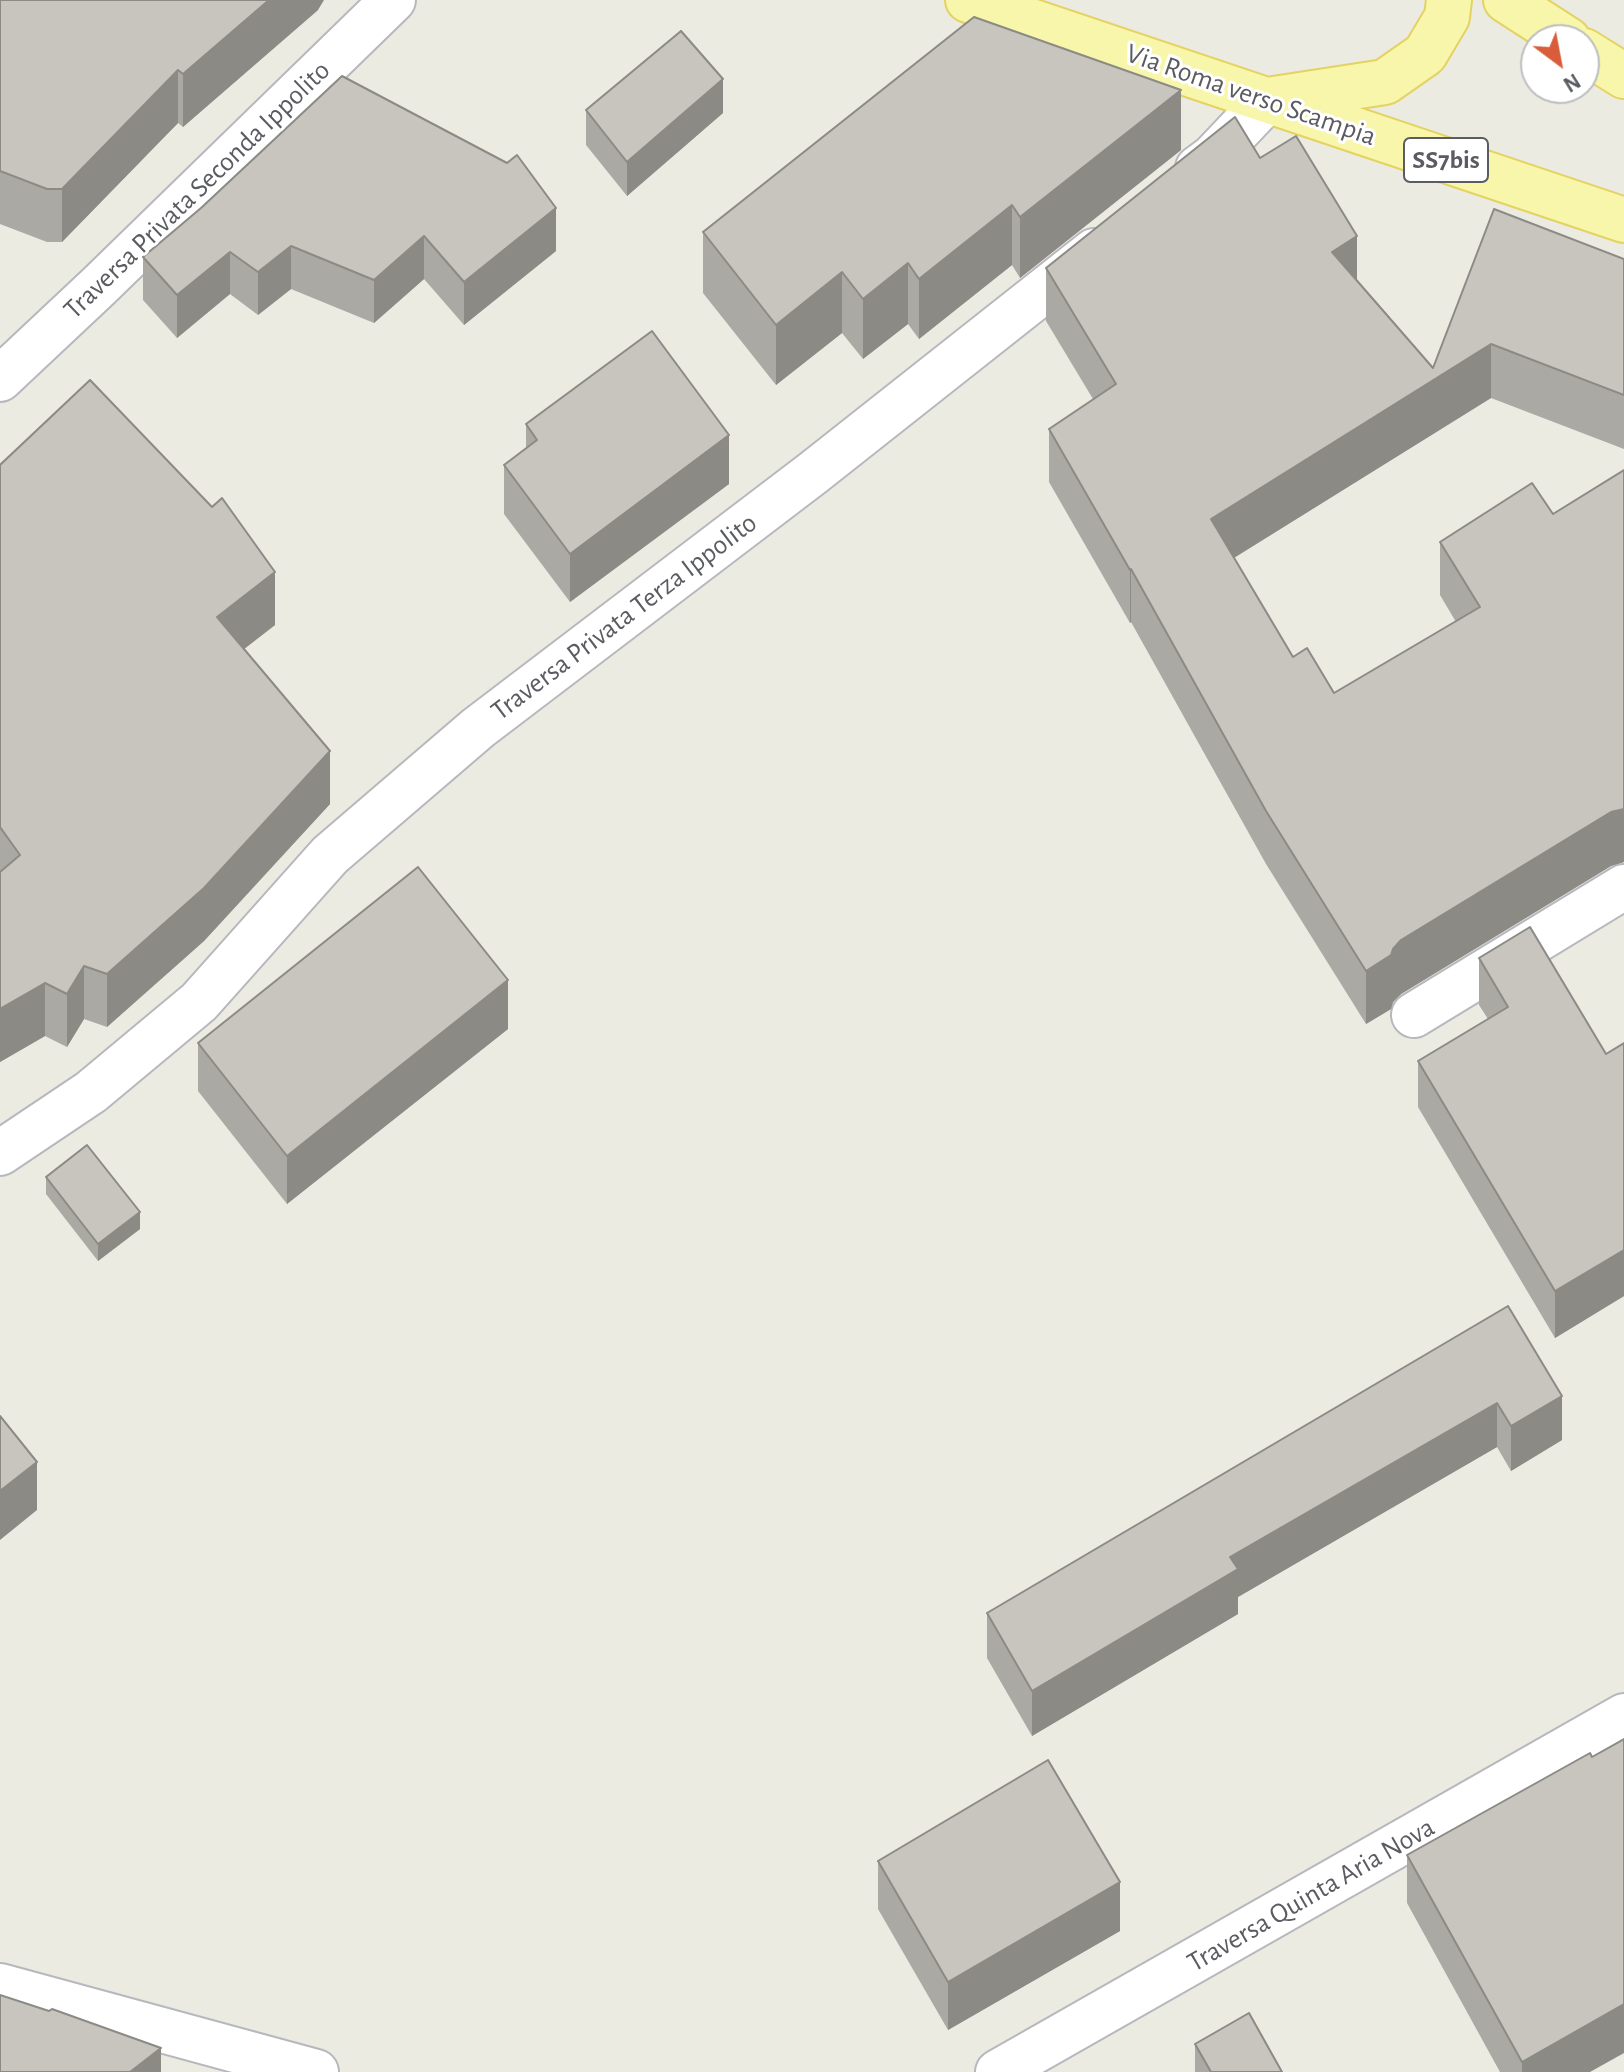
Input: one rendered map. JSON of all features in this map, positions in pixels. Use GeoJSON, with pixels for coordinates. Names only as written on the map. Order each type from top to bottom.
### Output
{"type":"FeatureCollection","features":[{"type":"Feature","properties":{"kind":"main road","name":"Via Roma verso Scampia"},"geometry":{"type":"LineString","coordinates":[[968,0],[1624,220]]}},
{"type":"Feature","properties":{"kind":"main road"},"geometry":{"type":"LineString","coordinates":[[1267,100],[1385,82],[1425,54],[1447,17],[1449,0]]}},
{"type":"Feature","properties":{"kind":"main road"},"geometry":{"type":"LineString","coordinates":[[1506,0],[1543,24]]}},
{"type":"Feature","properties":{"kind":"main road"},"geometry":{"type":"LineString","coordinates":[[1600,61],[1624,76]]}},
{"type":"Feature","properties":{"kind":"street","name":"Traversa Privata Seconda Ippolito"},"geometry":{"type":"LineString","coordinates":[[0,379],[393,0]]}},
{"type":"Feature","properties":{"kind":"street"},"geometry":{"type":"LineString","coordinates":[[1163,196],[1213,157],[1267,100]]}},
{"type":"Feature","properties":{"kind":"street","name":"Traversa Privata Terza Ippolito"},"geometry":{"type":"LineString","coordinates":[[0,1153],[91,1092],[199,1002],[330,855],[478,728],[813,473],[1125,226]]}},
{"type":"Feature","properties":{"kind":"street"},"geometry":{"type":"LineString","coordinates":[[1414,1015],[1624,887]]}},
{"type":"Feature","properties":{"kind":"street","name":"Traversa Quinta Aria Nova"},"geometry":{"type":"LineString","coordinates":[[998,2072],[1624,1716]]}},
{"type":"Feature","properties":{"kind":"street"},"geometry":{"type":"LineString","coordinates":[[0,1986],[316,2072]]}},
{"type":"Feature","properties":{"kind":"building"},"geometry":{"type":"Polygon","coordinates":[[[0,0],[269,0],[183,74],[178,70],[62,189],[47,189],[0,171],[0,0]]]}},
{"type":"Feature","properties":{"kind":"building"},"geometry":{"type":"Polygon","coordinates":[[[974,17],[1181,90],[1020,217],[1012,205],[919,279],[908,263],[863,299],[842,272],[776,325],[703,232],[974,17]]]}},
{"type":"Feature","properties":{"kind":"building"},"geometry":{"type":"Polygon","coordinates":[[[681,31],[723,79],[627,162],[586,110],[681,31]]]}},
{"type":"Feature","properties":{"kind":"building"},"geometry":{"type":"Polygon","coordinates":[[[342,76],[507,163],[517,155],[556,208],[464,282],[424,236],[374,280],[291,246],[258,272],[230,252],[177,295],[143,257],[201,208],[342,76]]]}},
{"type":"Feature","properties":{"kind":"building"},"geometry":{"type":"Polygon","coordinates":[[[1235,117],[1260,158],[1296,136],[1357,236],[1332,252],[1433,368],[1494,209],[1624,259],[1624,395],[1491,344],[1211,519],[1293,657],[1307,648],[1334,693],[1480,607],[1440,542],[1532,483],[1553,514],[1624,470],[1624,809],[1611,812],[1401,940],[1391,955],[1366,971],[1266,811],[1049,429],[1116,384],[1046,268],[1235,117]]]}},
{"type":"Feature","properties":{"kind":"building"},"geometry":{"type":"Polygon","coordinates":[[[652,331],[729,435],[570,554],[504,465],[537,440],[526,424],[652,331]]]}},
{"type":"Feature","properties":{"kind":"building"},"geometry":{"type":"Polygon","coordinates":[[[90,380],[212,507],[222,498],[275,572],[217,617],[330,751],[204,888],[107,974],[84,966],[67,994],[45,983],[0,1009],[0,872],[20,855],[0,827],[0,465],[90,380]]]}},
{"type":"Feature","properties":{"kind":"building"},"geometry":{"type":"Polygon","coordinates":[[[418,867],[508,980],[287,1156],[198,1043],[418,867]]]}},
{"type":"Feature","properties":{"kind":"building"},"geometry":{"type":"Polygon","coordinates":[[[1530,927],[1606,1054],[1624,1043],[1624,1250],[1555,1291],[1418,1061],[1508,1007],[1479,958],[1530,927]]]}},
{"type":"Feature","properties":{"kind":"building"},"geometry":{"type":"Polygon","coordinates":[[[87,1145],[140,1212],[98,1244],[46,1177],[87,1145]]]}},
{"type":"Feature","properties":{"kind":"building"},"geometry":{"type":"Polygon","coordinates":[[[1508,1306],[1562,1396],[1511,1426],[1497,1403],[1230,1557],[1238,1569],[1032,1691],[987,1613],[1508,1306]]]}},
{"type":"Feature","properties":{"kind":"building"},"geometry":{"type":"Polygon","coordinates":[[[0,1416],[37,1462],[0,1491],[0,1416]]]}},
{"type":"Feature","properties":{"kind":"building"},"geometry":{"type":"Polygon","coordinates":[[[1624,1739],[1624,2004],[1522,2062],[1407,1855],[1590,1753],[1592,1757],[1624,1739]]]}},
{"type":"Feature","properties":{"kind":"building"},"geometry":{"type":"Polygon","coordinates":[[[1048,1760],[1120,1882],[948,1982],[878,1861],[1048,1760]]]}},
{"type":"Feature","properties":{"kind":"building"},"geometry":{"type":"Polygon","coordinates":[[[0,1995],[49,2011],[52,2009],[161,2048],[130,2072],[0,2072],[0,1995]]]}},
{"type":"Feature","properties":{"kind":"building"},"geometry":{"type":"Polygon","coordinates":[[[1249,2013],[1282,2072],[1211,2072],[1195,2044],[1249,2013]]]}}]}
